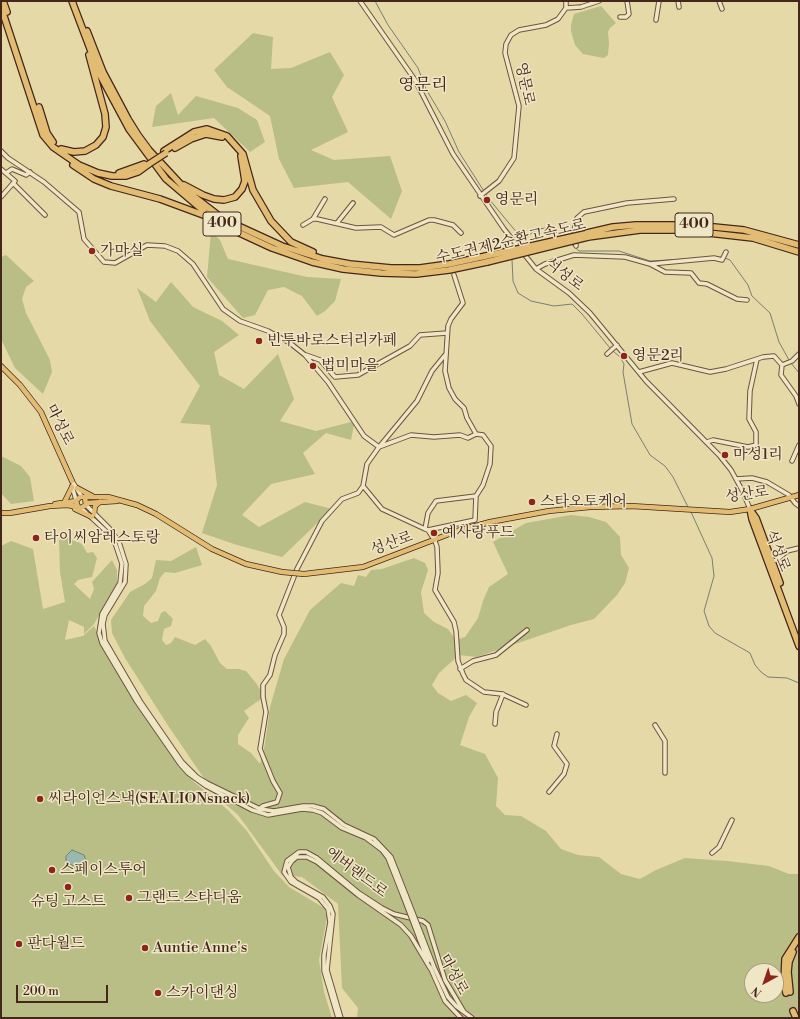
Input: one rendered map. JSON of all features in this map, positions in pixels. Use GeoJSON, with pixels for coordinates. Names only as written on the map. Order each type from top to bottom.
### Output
{"type":"FeatureCollection","features":[{"type":"Feature","properties":{"kind":"highway"},"geometry":{"type":"LineString","coordinates":[[3,1],[48,133],[55,145],[87,165],[106,172],[121,173],[148,163]]}},
{"type":"Feature","properties":{"kind":"highway","name":"수도권제2순환고속도로"},"geometry":{"type":"LineString","coordinates":[[72,1],[100,75],[129,129],[166,179],[211,218],[272,248],[312,262],[343,269],[381,273],[416,274],[448,270],[486,259],[588,235],[613,227],[636,225],[694,225],[744,230],[799,245]]}},
{"type":"Feature","properties":{"kind":"highway","name":"수도권제2순환고속도로"},"geometry":{"type":"LineString","coordinates":[[75,1],[103,72],[128,119],[149,150],[178,182],[223,219],[282,246],[323,259],[373,267],[414,268],[486,259]]}},
{"type":"Feature","properties":{"kind":"highway"},"geometry":{"type":"LineString","coordinates":[[1,7],[44,135],[53,147],[94,179],[111,186],[160,199],[211,218]]}},
{"type":"Feature","properties":{"kind":"highway"},"geometry":{"type":"LineString","coordinates":[[61,149],[74,152],[85,151],[96,145],[103,137],[106,127],[105,114],[78,16]]}},
{"type":"Feature","properties":{"kind":"highway"},"geometry":{"type":"LineString","coordinates":[[53,147],[79,165],[98,173],[112,176],[126,176],[138,172],[148,163],[194,132],[208,129],[227,136],[243,154],[253,190],[271,221],[291,242],[318,254],[323,259]]}},
{"type":"Feature","properties":{"kind":"highway"},"geometry":{"type":"LineString","coordinates":[[165,152],[191,138],[206,134],[216,134],[226,139],[240,154],[245,181],[242,189],[235,197],[224,200],[214,199],[178,182]]}},
{"type":"Feature","properties":{"kind":"highway","name":"수도권제2순환고속도로"},"geometry":{"type":"LineString","coordinates":[[588,235],[640,230],[682,230],[753,238],[799,252]]}},
{"type":"Feature","properties":{"kind":"highway","name":"석성로"},"geometry":{"type":"LineString","coordinates":[[750,509],[799,636]]}},
{"type":"Feature","properties":{"kind":"highway","name":"석성로"},"geometry":{"type":"LineString","coordinates":[[770,562],[799,646]]}},
{"type":"Feature","properties":{"kind":"highway"},"geometry":{"type":"LineString","coordinates":[[799,937],[785,959],[784,983],[788,993],[789,962],[799,943]]}},
{"type":"Feature","properties":{"kind":"highway"},"geometry":{"type":"LineString","coordinates":[[796,1018],[794,1010],[799,1017]]}},
{"type":"Feature","properties":{"kind":"main road","name":"마성로"},"geometry":{"type":"LineString","coordinates":[[1,366],[20,385],[41,412],[72,481]]}},
{"type":"Feature","properties":{"kind":"main road"},"geometry":{"type":"LineString","coordinates":[[65,501],[74,487],[94,497]]}},
{"type":"Feature","properties":{"kind":"main road","name":"성산로"},"geometry":{"type":"LineString","coordinates":[[123,501],[156,514],[212,549],[246,564],[282,572],[304,574],[363,567],[435,541],[457,531],[490,522],[549,511],[590,507],[631,506],[730,512],[792,499],[799,495]]}},
{"type":"Feature","properties":{"kind":"main road"},"geometry":{"type":"LineString","coordinates":[[84,497],[87,504]]}},
{"type":"Feature","properties":{"kind":"main road"},"geometry":{"type":"LineString","coordinates":[[50,506],[84,497],[108,497],[123,501]]}},
{"type":"Feature","properties":{"kind":"main road"},"geometry":{"type":"LineString","coordinates":[[76,500],[80,508]]}},
{"type":"Feature","properties":{"kind":"main road"},"geometry":{"type":"LineString","coordinates":[[1,513],[10,513],[58,505],[80,508],[87,504],[100,501],[123,501]]}},
{"type":"Feature","properties":{"kind":"main road"},"geometry":{"type":"LineString","coordinates":[[58,505],[93,516],[95,506],[100,501]]}},
{"type":"Feature","properties":{"kind":"street","name":"석성로"},"geometry":{"type":"LineString","coordinates":[[360,1],[415,80],[453,154],[520,250],[536,269],[569,293],[590,313],[673,410],[707,442],[731,470],[750,509]]}},
{"type":"Feature","properties":{"kind":"street"},"geometry":{"type":"LineString","coordinates":[[566,1],[566,8],[581,7],[599,1]]}},
{"type":"Feature","properties":{"kind":"street"},"geometry":{"type":"LineString","coordinates":[[620,17],[626,17],[629,14],[627,1]]}},
{"type":"Feature","properties":{"kind":"street"},"geometry":{"type":"LineString","coordinates":[[656,20],[659,1]]}},
{"type":"Feature","properties":{"kind":"street"},"geometry":{"type":"LineString","coordinates":[[678,1],[679,7]]}},
{"type":"Feature","properties":{"kind":"street"},"geometry":{"type":"LineString","coordinates":[[719,1],[722,9]]}},
{"type":"Feature","properties":{"kind":"street","name":"영문로"},"geometry":{"type":"LineString","coordinates":[[481,195],[499,181],[511,165],[514,158],[519,106],[505,53],[506,44],[510,35],[519,30],[546,25],[558,19],[566,8]]}},
{"type":"Feature","properties":{"kind":"street"},"geometry":{"type":"LineString","coordinates":[[1,151],[8,158],[50,186],[79,212],[84,239],[104,262],[110,264],[118,262],[147,245],[165,246],[178,251],[192,264],[223,309],[240,321],[268,331],[290,343],[305,355],[328,382],[364,436],[379,447]]}},
{"type":"Feature","properties":{"kind":"street"},"geometry":{"type":"LineString","coordinates":[[1,169],[15,181],[13,183],[45,215]]}},
{"type":"Feature","properties":{"kind":"street"},"geometry":{"type":"LineString","coordinates":[[6,173],[12,169],[26,175],[30,172]]}},
{"type":"Feature","properties":{"kind":"street"},"geometry":{"type":"LineString","coordinates":[[1,197],[13,183]]}},
{"type":"Feature","properties":{"kind":"street"},"geometry":{"type":"LineString","coordinates":[[303,225],[313,219],[325,199]]}},
{"type":"Feature","properties":{"kind":"street"},"geometry":{"type":"LineString","coordinates":[[576,246],[574,231],[577,218],[584,212],[627,203],[674,200]]}},
{"type":"Feature","properties":{"kind":"street"},"geometry":{"type":"LineString","coordinates":[[337,223],[353,203]]}},
{"type":"Feature","properties":{"kind":"street"},"geometry":{"type":"LineString","coordinates":[[313,219],[356,228],[381,227],[394,235],[430,220],[434,220],[453,225],[461,233]]}},
{"type":"Feature","properties":{"kind":"street"},"geometry":{"type":"LineString","coordinates":[[650,264],[714,258],[722,260],[725,253]]}},
{"type":"Feature","properties":{"kind":"street"},"geometry":{"type":"LineString","coordinates":[[536,269],[545,264],[574,255],[625,257],[650,264],[665,272],[691,273],[699,283],[706,284],[737,299],[747,300]]}},
{"type":"Feature","properties":{"kind":"street"},"geometry":{"type":"LineString","coordinates":[[454,275],[463,303],[451,319],[447,333],[444,371],[449,388],[455,399],[464,408],[467,418],[476,434]]}},
{"type":"Feature","properties":{"kind":"street"},"geometry":{"type":"LineString","coordinates":[[305,355],[320,360],[334,377],[358,375],[410,346],[420,335],[447,333]]}},
{"type":"Feature","properties":{"kind":"street"},"geometry":{"type":"LineString","coordinates":[[607,354],[618,345]]}},
{"type":"Feature","properties":{"kind":"street"},"geometry":{"type":"LineString","coordinates":[[799,354],[792,361],[784,364],[780,375],[796,396],[799,404]]}},
{"type":"Feature","properties":{"kind":"street"},"geometry":{"type":"LineString","coordinates":[[259,809],[263,806],[277,802],[280,798],[280,793],[273,781],[260,748],[266,712],[263,697],[264,685],[270,675],[275,655],[284,634],[284,627],[279,615],[297,569],[322,520],[342,499],[358,493],[363,486],[367,464],[417,401],[432,371],[445,355]]}},
{"type":"Feature","properties":{"kind":"street"},"geometry":{"type":"LineString","coordinates":[[639,372],[672,363],[710,372],[726,369],[757,359],[774,356],[784,364]]}},
{"type":"Feature","properties":{"kind":"street"},"geometry":{"type":"LineString","coordinates":[[707,442],[713,440],[748,447],[756,445],[756,432],[749,419],[750,391],[757,359]]}},
{"type":"Feature","properties":{"kind":"street"},"geometry":{"type":"LineString","coordinates":[[379,447],[411,435],[434,437],[453,435],[468,438],[476,434],[483,435],[491,446],[490,464],[476,496],[475,520],[427,529]]}},
{"type":"Feature","properties":{"kind":"street"},"geometry":{"type":"LineString","coordinates":[[792,461],[799,445]]}},
{"type":"Feature","properties":{"kind":"street"},"geometry":{"type":"LineString","coordinates":[[736,479],[752,478],[767,482],[784,491],[794,503],[799,506]]}},
{"type":"Feature","properties":{"kind":"street"},"geometry":{"type":"LineString","coordinates":[[72,481],[76,500]]}},
{"type":"Feature","properties":{"kind":"street"},"geometry":{"type":"LineString","coordinates":[[363,486],[382,509],[427,529],[435,541],[437,547],[438,573],[435,590],[454,622],[460,669],[466,680],[484,692],[503,694],[526,706]]}},
{"type":"Feature","properties":{"kind":"street"},"geometry":{"type":"LineString","coordinates":[[74,487],[84,497]]}},
{"type":"Feature","properties":{"kind":"street"},"geometry":{"type":"LineString","coordinates":[[427,529],[428,513],[436,501],[476,496]]}},
{"type":"Feature","properties":{"kind":"street"},"geometry":{"type":"LineString","coordinates":[[87,504],[93,516],[115,543],[122,564],[120,583],[102,614],[99,633],[102,643],[137,702],[180,764],[188,773],[206,786],[252,810],[268,815],[302,809],[314,810],[322,813],[342,828],[366,838],[378,847],[388,858],[421,937]]}},
{"type":"Feature","properties":{"kind":"street"},"geometry":{"type":"LineString","coordinates":[[80,508],[110,529],[119,542],[126,564],[125,582],[105,615],[103,624],[105,641],[170,746],[190,771],[207,783],[259,809],[274,811],[303,806],[324,809],[344,825],[374,839],[385,849],[395,865],[404,896]]}},
{"type":"Feature","properties":{"kind":"street"},"geometry":{"type":"LineString","coordinates":[[770,562],[787,551],[799,548]]}},
{"type":"Feature","properties":{"kind":"street"},"geometry":{"type":"LineString","coordinates":[[460,669],[473,661],[496,655],[527,630]]}},
{"type":"Feature","properties":{"kind":"street"},"geometry":{"type":"LineString","coordinates":[[495,724],[496,712],[503,694]]}},
{"type":"Feature","properties":{"kind":"street"},"geometry":{"type":"LineString","coordinates":[[654,725],[665,741],[664,773]]}},
{"type":"Feature","properties":{"kind":"street"},"geometry":{"type":"LineString","coordinates":[[549,792],[564,774],[567,764],[554,746],[557,734]]}},
{"type":"Feature","properties":{"kind":"street"},"geometry":{"type":"LineString","coordinates":[[712,853],[719,848],[732,820]]}},
{"type":"Feature","properties":{"kind":"street","name":"에버랜드로"},"geometry":{"type":"LineString","coordinates":[[338,1018],[324,971],[324,955],[330,922],[328,909],[319,898],[291,882],[284,872],[287,861],[299,852],[306,852],[317,858],[382,908],[394,914],[423,921],[428,925],[445,980],[464,1012]]}},
{"type":"Feature","properties":{"kind":"street","name":"에버랜드로"},"geometry":{"type":"LineString","coordinates":[[342,1018],[326,970],[333,914],[330,906],[323,896],[296,882],[291,877],[288,867],[297,857],[307,856],[317,862],[358,895],[397,921],[411,936],[430,968]]}},
{"type":"Feature","properties":{"kind":"street","name":"마성로"},"geometry":{"type":"LineString","coordinates":[[421,937],[430,968],[447,1004],[461,1018]]}},
{"type":"Feature","properties":{"kind":"street","name":"마성로"},"geometry":{"type":"LineString","coordinates":[[421,937],[448,997],[472,1018]]}},
{"type":"Feature","properties":{"kind":"green space"},"geometry":{"type":"Polygon","coordinates":[[[601,6],[616,23],[608,32],[608,55],[604,58],[583,54],[575,45],[571,31],[574,14],[601,6]]]}},
{"type":"Feature","properties":{"kind":"green space"},"geometry":{"type":"Polygon","coordinates":[[[253,33],[273,37],[271,69],[291,68],[330,52],[344,75],[332,97],[348,132],[311,150],[334,160],[390,156],[402,191],[391,219],[348,182],[294,188],[279,159],[270,116],[227,87],[214,70],[253,33]]]}},
{"type":"Feature","properties":{"kind":"green space"},"geometry":{"type":"Polygon","coordinates":[[[171,93],[178,115],[196,96],[238,108],[257,120],[265,142],[250,152],[214,118],[152,127],[156,106],[171,93]]]}},
{"type":"Feature","properties":{"kind":"green space"},"geometry":{"type":"Polygon","coordinates":[[[211,232],[220,240],[228,259],[307,277],[341,279],[335,301],[325,311],[317,316],[302,296],[284,287],[268,290],[255,315],[243,318],[207,277],[211,232]]]}},
{"type":"Feature","properties":{"kind":"green space"},"geometry":{"type":"Polygon","coordinates":[[[6,255],[34,281],[26,287],[22,299],[26,313],[50,360],[52,372],[43,394],[15,368],[2,341],[1,257],[6,255]]]}},
{"type":"Feature","properties":{"kind":"green space"},"geometry":{"type":"Polygon","coordinates":[[[171,282],[193,307],[222,321],[239,335],[214,352],[219,375],[244,389],[278,354],[294,399],[280,421],[316,431],[351,422],[354,425],[351,440],[326,433],[303,453],[315,474],[271,484],[242,515],[259,527],[305,502],[332,509],[282,557],[237,545],[202,533],[217,485],[210,425],[180,423],[200,386],[150,321],[137,288],[156,302],[171,282]]]}},
{"type":"Feature","properties":{"kind":"green space"},"geometry":{"type":"Polygon","coordinates":[[[1,456],[21,466],[30,477],[34,501],[11,504],[1,493],[1,456]]]}},
{"type":"Feature","properties":{"kind":"green space"},"geometry":{"type":"Polygon","coordinates":[[[571,515],[589,517],[606,522],[620,537],[621,555],[629,568],[625,583],[617,595],[594,619],[571,625],[477,657],[459,655],[439,673],[432,685],[438,693],[451,701],[466,695],[477,703],[469,717],[460,745],[485,754],[498,778],[496,806],[505,815],[521,816],[546,831],[561,849],[578,855],[599,857],[621,874],[640,879],[656,870],[685,858],[769,866],[789,874],[799,874],[799,1018],[357,1018],[358,1008],[342,988],[338,904],[302,877],[282,875],[238,815],[216,796],[167,724],[125,658],[112,633],[111,620],[130,592],[145,584],[152,578],[156,560],[171,561],[196,547],[202,565],[175,573],[165,572],[160,578],[156,591],[144,606],[143,616],[151,623],[158,621],[161,613],[165,611],[173,619],[171,626],[164,629],[162,640],[166,645],[171,643],[175,637],[195,645],[205,639],[211,646],[220,663],[227,669],[239,669],[246,671],[256,683],[261,691],[261,699],[244,711],[249,718],[238,735],[238,744],[251,753],[260,764],[265,744],[270,707],[284,659],[310,610],[341,583],[354,586],[358,575],[366,577],[371,570],[382,569],[414,558],[425,563],[428,570],[421,592],[424,613],[434,622],[448,629],[456,640],[465,637],[478,618],[489,587],[508,574],[493,542],[526,523],[571,515]]]}},
{"type":"Feature","properties":{"kind":"green space"},"geometry":{"type":"Polygon","coordinates":[[[67,537],[82,544],[87,553],[93,552],[97,558],[92,577],[78,580],[74,584],[90,599],[94,589],[92,582],[112,560],[117,570],[117,585],[94,624],[84,634],[84,627],[69,620],[65,640],[83,636],[94,626],[119,675],[177,762],[194,782],[228,810],[247,831],[274,871],[289,887],[324,908],[327,917],[319,960],[324,992],[332,1018],[1,1018],[1,546],[11,541],[33,549],[43,609],[65,602],[60,572],[59,540],[67,537]]]}},
{"type":"Feature","properties":{"kind":"water"},"geometry":{"type":"Polygon","coordinates":[[[72,850],[84,855],[86,860],[82,864],[73,866],[66,861],[66,856],[72,850]]]}},
{"type":"Feature","properties":{"kind":"waterway"},"geometry":{"type":"LineString","coordinates":[[375,1],[388,25],[418,68],[426,89],[445,121],[459,152],[489,199],[518,234],[520,238],[517,243]]}},
{"type":"Feature","properties":{"kind":"waterway"},"geometry":{"type":"LineString","coordinates":[[520,238],[526,237],[538,229],[546,228],[555,231],[561,236]]}},
{"type":"Feature","properties":{"kind":"waterway"},"geometry":{"type":"LineString","coordinates":[[570,243],[579,251],[619,251],[650,261],[722,257]]}},
{"type":"Feature","properties":{"kind":"waterway"},"geometry":{"type":"LineString","coordinates":[[725,258],[730,260],[748,285],[752,296],[770,313],[779,342],[789,360]]}},
{"type":"Feature","properties":{"kind":"waterway"},"geometry":{"type":"LineString","coordinates":[[512,259],[513,281],[518,293],[531,301],[554,306],[572,304],[610,348]]}},
{"type":"Feature","properties":{"kind":"waterway"},"geometry":{"type":"LineString","coordinates":[[613,351],[620,357],[624,364],[623,372],[632,424],[650,455],[665,466],[673,477],[688,507]]}},
{"type":"Feature","properties":{"kind":"waterway"},"geometry":{"type":"LineString","coordinates":[[791,363],[799,373]]}},
{"type":"Feature","properties":{"kind":"waterway"},"geometry":{"type":"LineString","coordinates":[[691,512],[712,558],[714,576],[704,611],[709,626],[715,633],[750,653],[755,665],[768,677],[787,678],[799,683]]}},
{"type":"Feature","properties":{"kind":"tunnel"},"geometry":{"type":"LineString","coordinates":[[786,993],[793,1011]]}},
{"type":"Feature","properties":{"kind":"place","name":"영문리"},"geometry":{"type":"Point","coordinates":[487,200]}},
{"type":"Feature","properties":{"kind":"place","name":"가마실"},"geometry":{"type":"Point","coordinates":[92,251]}},
{"type":"Feature","properties":{"kind":"place","name":"빈투바로스터리카페"},"geometry":{"type":"Point","coordinates":[259,341]}},
{"type":"Feature","properties":{"kind":"place","name":"영문2리"},"geometry":{"type":"Point","coordinates":[624,356]}},
{"type":"Feature","properties":{"kind":"place","name":"법미마을"},"geometry":{"type":"Point","coordinates":[313,366]}},
{"type":"Feature","properties":{"kind":"place","name":"마성1리"},"geometry":{"type":"Point","coordinates":[725,455]}},
{"type":"Feature","properties":{"kind":"place","name":"스타오토케어"},"geometry":{"type":"Point","coordinates":[532,502]}},
{"type":"Feature","properties":{"kind":"place","name":"예사랑푸드"},"geometry":{"type":"Point","coordinates":[434,533]}},
{"type":"Feature","properties":{"kind":"place","name":"타이씨암레스토랑"},"geometry":{"type":"Point","coordinates":[36,538]}},
{"type":"Feature","properties":{"kind":"place","name":"씨라이언스낵(SEALIONsnack)"},"geometry":{"type":"Point","coordinates":[40,799]}},
{"type":"Feature","properties":{"kind":"place","name":"스페이스투어"},"geometry":{"type":"Point","coordinates":[52,870]}},
{"type":"Feature","properties":{"kind":"place","name":"슈팅 고스트"},"geometry":{"type":"Point","coordinates":[68,887]}},
{"type":"Feature","properties":{"kind":"place","name":"그랜드 스타디움"},"geometry":{"type":"Point","coordinates":[129,898]}},
{"type":"Feature","properties":{"kind":"place","name":"판다월드"},"geometry":{"type":"Point","coordinates":[19,944]}},
{"type":"Feature","properties":{"kind":"place","name":"Auntie Anne's"},"geometry":{"type":"Point","coordinates":[145,948]}},
{"type":"Feature","properties":{"kind":"place","name":"스카이댄싱"},"geometry":{"type":"Point","coordinates":[158,993]}},
{"type":"Feature","properties":{"kind":"district","name":"영문리"},"geometry":{"type":"Point","coordinates":[423,86]}}]}
